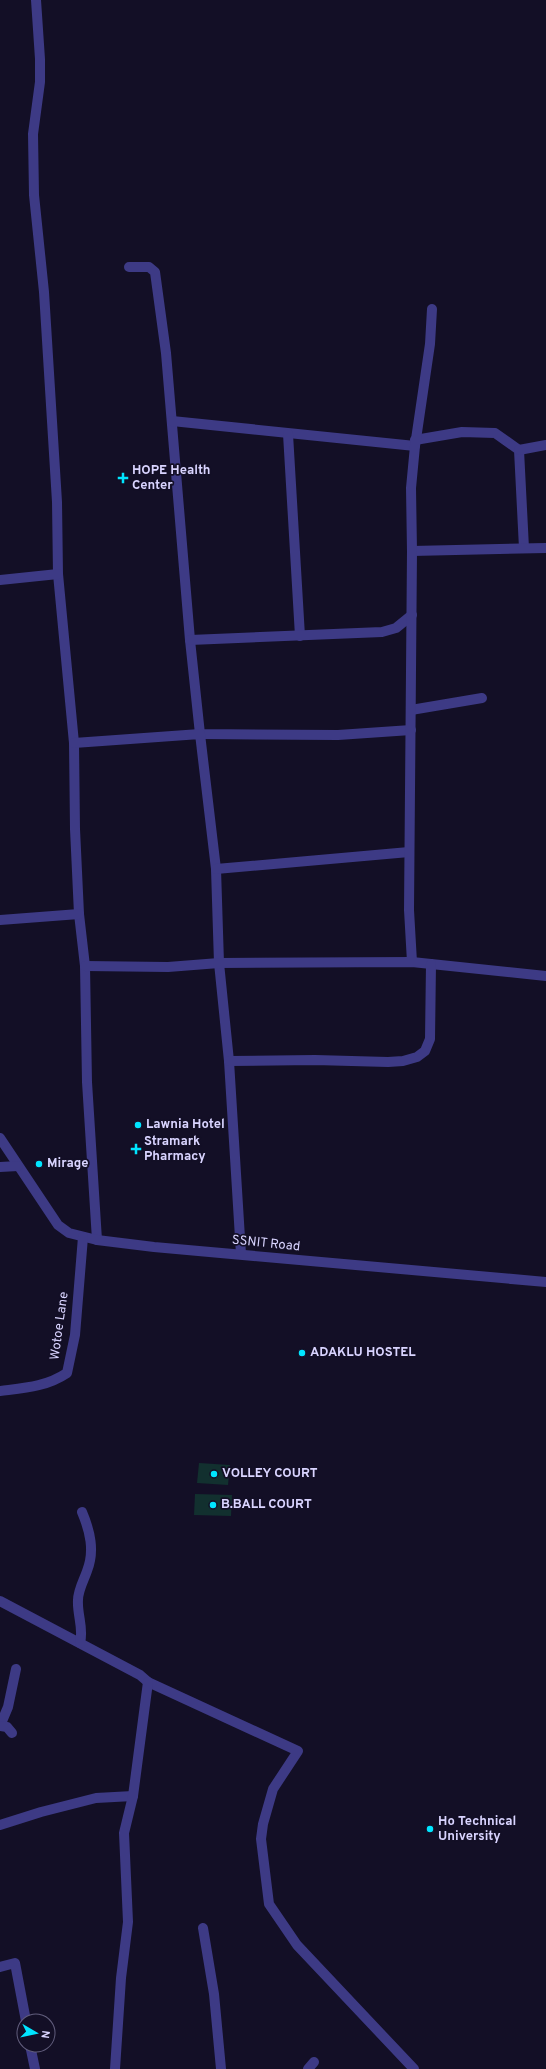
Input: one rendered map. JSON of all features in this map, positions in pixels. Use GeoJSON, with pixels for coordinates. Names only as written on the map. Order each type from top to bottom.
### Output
{"type":"FeatureCollection","features":[{"type":"Feature","properties":{"kind":"street"},"geometry":{"type":"LineString","coordinates":[[36,0],[40,82],[33,134],[34,195],[44,300],[57,502],[58,574],[74,743],[79,914],[85,966],[87,1082],[97,1240]]}},
{"type":"Feature","properties":{"kind":"street"},"geometry":{"type":"LineString","coordinates":[[130,266],[149,267],[155,272],[166,353],[190,640],[216,869],[219,963],[229,1062],[241,1254]]}},
{"type":"Feature","properties":{"kind":"street"},"geometry":{"type":"LineString","coordinates":[[412,962],[409,910],[412,615],[411,488],[415,443],[430,344],[432,309]]}},
{"type":"Feature","properties":{"kind":"street"},"geometry":{"type":"LineString","coordinates":[[172,421],[288,434],[415,443],[462,432],[496,433],[519,450],[546,445]]}},
{"type":"Feature","properties":{"kind":"street"},"geometry":{"type":"LineString","coordinates":[[288,434],[300,636]]}},
{"type":"Feature","properties":{"kind":"street"},"geometry":{"type":"LineString","coordinates":[[519,450],[524,548]]}},
{"type":"Feature","properties":{"kind":"street"},"geometry":{"type":"LineString","coordinates":[[412,551],[546,548]]}},
{"type":"Feature","properties":{"kind":"street"},"geometry":{"type":"LineString","coordinates":[[0,580],[58,574]]}},
{"type":"Feature","properties":{"kind":"street"},"geometry":{"type":"LineString","coordinates":[[190,640],[382,632],[396,628],[412,615]]}},
{"type":"Feature","properties":{"kind":"street"},"geometry":{"type":"LineString","coordinates":[[411,710],[482,698]]}},
{"type":"Feature","properties":{"kind":"street"},"geometry":{"type":"LineString","coordinates":[[74,743],[200,734],[338,735],[411,730]]}},
{"type":"Feature","properties":{"kind":"street"},"geometry":{"type":"LineString","coordinates":[[216,869],[409,852]]}},
{"type":"Feature","properties":{"kind":"street"},"geometry":{"type":"LineString","coordinates":[[0,920],[79,914]]}},
{"type":"Feature","properties":{"kind":"street"},"geometry":{"type":"LineString","coordinates":[[85,966],[168,967],[219,963],[412,962],[546,976]]}},
{"type":"Feature","properties":{"kind":"street"},"geometry":{"type":"LineString","coordinates":[[229,1062],[315,1060],[381,1062],[403,1061],[417,1057],[425,1051],[430,1039],[431,964]]}},
{"type":"Feature","properties":{"kind":"street","name":"SSNIT Road"},"geometry":{"type":"LineString","coordinates":[[0,1138],[58,1225],[69,1233],[83,1237],[154,1247],[546,1282]]}},
{"type":"Feature","properties":{"kind":"street"},"geometry":{"type":"LineString","coordinates":[[0,1167],[18,1166]]}},
{"type":"Feature","properties":{"kind":"street","name":"Wotoe Lane"},"geometry":{"type":"LineString","coordinates":[[0,1391],[34,1388],[57,1380],[67,1373],[75,1334],[83,1237]]}},
{"type":"Feature","properties":{"kind":"street"},"geometry":{"type":"LineString","coordinates":[[80,1643],[82,1636],[78,1599],[88,1570],[91,1549],[91,1536],[82,1512]]}},
{"type":"Feature","properties":{"kind":"street"},"geometry":{"type":"LineString","coordinates":[[0,1601],[140,1675],[148,1682],[298,1752],[273,1789],[263,1824],[261,1839],[269,1904],[297,1945],[414,2069]]}},
{"type":"Feature","properties":{"kind":"street"},"geometry":{"type":"LineString","coordinates":[[12,1733],[7,1727],[0,1726],[8,1707],[16,1669]]}},
{"type":"Feature","properties":{"kind":"street"},"geometry":{"type":"LineString","coordinates":[[116,2069],[120,1978],[128,1922],[124,1833],[133,1796],[148,1682]]}},
{"type":"Feature","properties":{"kind":"street"},"geometry":{"type":"LineString","coordinates":[[0,1825],[41,1812],[96,1798],[133,1796]]}},
{"type":"Feature","properties":{"kind":"street"},"geometry":{"type":"LineString","coordinates":[[203,1928],[214,1994],[221,2069]]}},
{"type":"Feature","properties":{"kind":"street"},"geometry":{"type":"LineString","coordinates":[[0,1967],[15,1963],[24,2013]]}},
{"type":"Feature","properties":{"kind":"street"},"geometry":{"type":"LineString","coordinates":[[32,2053],[35,2069]]}},
{"type":"Feature","properties":{"kind":"green space","name":"VOLLEY COURT"},"geometry":{"type":"Polygon","coordinates":[[[199,1463],[230,1465],[228,1485],[197,1483],[199,1463]]]}},
{"type":"Feature","properties":{"kind":"green space","name":"B.BALL COURT"},"geometry":{"type":"Polygon","coordinates":[[[195,1494],[232,1495],[231,1516],[194,1515],[195,1494]]]}},
{"type":"Feature","properties":{"kind":"place","name":"HOPE Health Center"},"geometry":{"type":"Point","coordinates":[123,478]}},
{"type":"Feature","properties":{"kind":"place","name":"Lawnia Hotel"},"geometry":{"type":"Point","coordinates":[138,1125]}},
{"type":"Feature","properties":{"kind":"place","name":"Stramark Pharmacy"},"geometry":{"type":"Point","coordinates":[136,1149]}},
{"type":"Feature","properties":{"kind":"place","name":"Mirage"},"geometry":{"type":"Point","coordinates":[39,1164]}},
{"type":"Feature","properties":{"kind":"place","name":"ADAKLU HOSTEL"},"geometry":{"type":"Point","coordinates":[302,1353]}},
{"type":"Feature","properties":{"kind":"place","name":"VOLLEY COURT"},"geometry":{"type":"Point","coordinates":[214,1474]}},
{"type":"Feature","properties":{"kind":"place","name":"B.BALL COURT"},"geometry":{"type":"Point","coordinates":[213,1505]}},
{"type":"Feature","properties":{"kind":"place","name":"Ho Technical University"},"geometry":{"type":"Point","coordinates":[430,1829]}}]}
